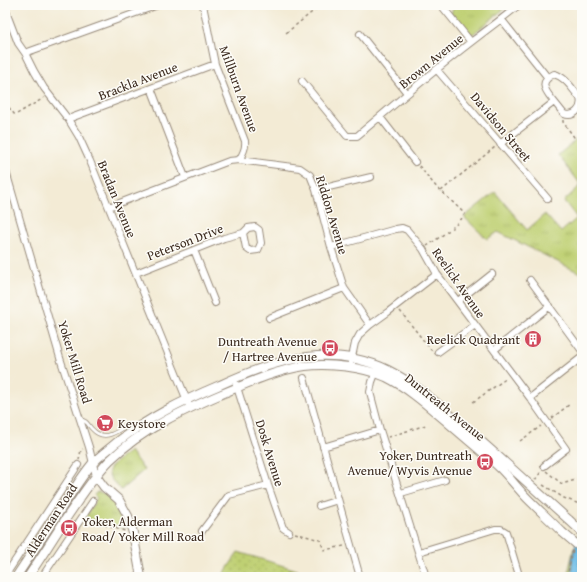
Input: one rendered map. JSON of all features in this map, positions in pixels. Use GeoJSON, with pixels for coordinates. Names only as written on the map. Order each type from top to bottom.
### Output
{"type":"FeatureCollection","features":[{"type":"Feature","properties":{"kind":"street"},"geometry":{"type":"LineString","coordinates":[[25,54],[158,5]]}},
{"type":"Feature","properties":{"kind":"street","name":"Millburn Avenue"},"geometry":{"type":"LineString","coordinates":[[203,5],[215,64],[246,141],[246,146],[239,160]]}},
{"type":"Feature","properties":{"kind":"street","name":"Brown Avenue"},"geometry":{"type":"LineString","coordinates":[[302,80],[347,136],[357,136],[471,42],[502,20],[519,5]]}},
{"type":"Feature","properties":{"kind":"street"},"geometry":{"type":"LineString","coordinates":[[444,6],[471,42]]}},
{"type":"Feature","properties":{"kind":"street","name":"Bradan Avenue"},"geometry":{"type":"LineString","coordinates":[[5,9],[18,43],[34,71],[79,137],[109,207],[190,408]]}},
{"type":"Feature","properties":{"kind":"street"},"geometry":{"type":"LineString","coordinates":[[502,20],[548,78]]}},
{"type":"Feature","properties":{"kind":"street"},"geometry":{"type":"LineString","coordinates":[[360,34],[407,94]]}},
{"type":"Feature","properties":{"kind":"street","name":"Brackla Avenue"},"geometry":{"type":"LineString","coordinates":[[68,119],[215,64]]}},
{"type":"Feature","properties":{"kind":"street","name":"Davidson Street"},"geometry":{"type":"LineString","coordinates":[[438,70],[548,199]]}},
{"type":"Feature","properties":{"kind":"street"},"geometry":{"type":"LineString","coordinates":[[554,74],[560,75],[564,78],[580,98],[581,102],[579,110],[571,115],[564,114],[554,102],[545,91],[544,85],[548,78],[554,74]]}},
{"type":"Feature","properties":{"kind":"street"},"geometry":{"type":"LineString","coordinates":[[151,88],[185,177]]}},
{"type":"Feature","properties":{"kind":"street"},"geometry":{"type":"LineString","coordinates":[[500,144],[554,102]]}},
{"type":"Feature","properties":{"kind":"street"},"geometry":{"type":"LineString","coordinates":[[380,117],[415,162]]}},
{"type":"Feature","properties":{"kind":"street"},"geometry":{"type":"LineString","coordinates":[[109,207],[229,161],[239,160]]}},
{"type":"Feature","properties":{"kind":"street","name":"Riddon Avenue"},"geometry":{"type":"LineString","coordinates":[[239,160],[300,168],[310,175],[316,190],[331,247],[344,288],[370,324]]}},
{"type":"Feature","properties":{"kind":"street","name":"Yoker Mill Road"},"geometry":{"type":"LineString","coordinates":[[5,168],[96,476],[104,487],[119,500],[128,516],[133,533],[141,577]]}},
{"type":"Feature","properties":{"kind":"street"},"geometry":{"type":"LineString","coordinates":[[316,190],[371,177]]}},
{"type":"Feature","properties":{"kind":"street","name":"Reelick Avenue"},"geometry":{"type":"LineString","coordinates":[[331,247],[402,228],[407,230],[437,274],[530,398],[566,449],[544,469]]}},
{"type":"Feature","properties":{"kind":"street","name":"Peterson Drive"},"geometry":{"type":"LineString","coordinates":[[136,273],[224,238],[243,233]]}},
{"type":"Feature","properties":{"kind":"street"},"geometry":{"type":"LineString","coordinates":[[194,250],[215,303]]}},
{"type":"Feature","properties":{"kind":"street"},"geometry":{"type":"LineString","coordinates":[[350,367],[355,343],[360,334],[370,324],[437,274]]}},
{"type":"Feature","properties":{"kind":"street"},"geometry":{"type":"LineString","coordinates":[[458,301],[492,274]]}},
{"type":"Feature","properties":{"kind":"street"},"geometry":{"type":"LineString","coordinates":[[530,280],[582,351]]}},
{"type":"Feature","properties":{"kind":"street"},"geometry":{"type":"LineString","coordinates":[[269,318],[344,288]]}},
{"type":"Feature","properties":{"kind":"street"},"geometry":{"type":"LineString","coordinates":[[494,350],[550,306]]}},
{"type":"Feature","properties":{"kind":"street"},"geometry":{"type":"LineString","coordinates":[[438,352],[475,325]]}},
{"type":"Feature","properties":{"kind":"street","name":"Duntreath Avenue"},"geometry":{"type":"LineString","coordinates":[[93,463],[138,427],[153,418],[186,400],[235,378],[276,363],[298,358],[321,356],[351,358],[377,370],[404,378],[474,435],[582,532]]}},
{"type":"Feature","properties":{"kind":"street"},"geometry":{"type":"LineString","coordinates":[[530,398],[582,357]]}},
{"type":"Feature","properties":{"kind":"street","name":"Duntreath Avenue"},"geometry":{"type":"LineString","coordinates":[[96,476],[110,460],[141,435],[190,408],[238,387],[298,367],[317,365],[377,370],[385,377],[425,403],[500,468],[526,498],[582,549]]}},
{"type":"Feature","properties":{"kind":"street"},"geometry":{"type":"LineString","coordinates":[[377,370],[370,392],[380,430],[426,577]]}},
{"type":"Feature","properties":{"kind":"street","name":"Dosk Avenue"},"geometry":{"type":"LineString","coordinates":[[235,378],[283,528],[289,532]]}},
{"type":"Feature","properties":{"kind":"street"},"geometry":{"type":"LineString","coordinates":[[304,378],[360,577]]}},
{"type":"Feature","properties":{"kind":"street"},"geometry":{"type":"LineString","coordinates":[[323,447],[380,430]]}},
{"type":"Feature","properties":{"kind":"street","name":"Alderman Road"},"geometry":{"type":"LineString","coordinates":[[16,577],[93,463]]}},
{"type":"Feature","properties":{"kind":"street","name":"Alderman Road"},"geometry":{"type":"LineString","coordinates":[[5,576],[78,465]]}},
{"type":"Feature","properties":{"kind":"street","name":"Alderman Road"},"geometry":{"type":"LineString","coordinates":[[28,577],[86,488],[96,476]]}},
{"type":"Feature","properties":{"kind":"street"},"geometry":{"type":"LineString","coordinates":[[400,493],[445,480]]}},
{"type":"Feature","properties":{"kind":"street"},"geometry":{"type":"LineString","coordinates":[[202,531],[229,495],[268,484]]}},
{"type":"Feature","properties":{"kind":"street","name":"Alderman Road"},"geometry":{"type":"LineString","coordinates":[[56,499],[64,504]]}},
{"type":"Feature","properties":{"kind":"street"},"geometry":{"type":"LineString","coordinates":[[319,506],[338,500]]}},
{"type":"Feature","properties":{"kind":"street","name":"Alderman Road"},"geometry":{"type":"LineString","coordinates":[[42,577],[93,501]]}},
{"type":"Feature","properties":{"kind":"street"},"geometry":{"type":"LineString","coordinates":[[419,552],[495,528],[501,529],[506,532],[518,572],[518,577]]}},
{"type":"Feature","properties":{"kind":"lane"},"geometry":{"type":"LineString","coordinates":[[80,420],[87,422],[92,430],[108,436],[116,433],[124,427]]}},
{"type":"Feature","properties":{"kind":"path"},"geometry":{"type":"LineString","coordinates":[[286,33],[321,5]]}},
{"type":"Feature","properties":{"kind":"path"},"geometry":{"type":"LineString","coordinates":[[5,105],[6,104],[15,115],[50,95]]}},
{"type":"Feature","properties":{"kind":"path"},"geometry":{"type":"LineString","coordinates":[[564,114],[563,122],[574,137],[576,138],[582,133]]}},
{"type":"Feature","properties":{"kind":"path"},"geometry":{"type":"LineString","coordinates":[[442,191],[500,144]]}},
{"type":"Feature","properties":{"kind":"path"},"geometry":{"type":"LineString","coordinates":[[415,162],[438,189],[442,191],[465,214],[457,224],[422,250]]}},
{"type":"Feature","properties":{"kind":"path"},"geometry":{"type":"LineString","coordinates":[[396,306],[434,354],[438,352]]}},
{"type":"Feature","properties":{"kind":"path"},"geometry":{"type":"LineString","coordinates":[[473,402],[512,374]]}},
{"type":"Feature","properties":{"kind":"path"},"geometry":{"type":"LineString","coordinates":[[383,439],[426,425]]}},
{"type":"Feature","properties":{"kind":"path"},"geometry":{"type":"LineString","coordinates":[[78,465],[81,450],[88,447]]}},
{"type":"Feature","properties":{"kind":"path"},"geometry":{"type":"LineString","coordinates":[[530,485],[544,469],[562,484],[582,478]]}},
{"type":"Feature","properties":{"kind":"path"},"geometry":{"type":"LineString","coordinates":[[540,484],[564,498],[582,505],[580,517]]}},
{"type":"Feature","properties":{"kind":"path"},"geometry":{"type":"LineString","coordinates":[[81,519],[133,533]]}},
{"type":"Feature","properties":{"kind":"path"},"geometry":{"type":"LineString","coordinates":[[289,532],[320,540],[324,550],[344,546],[346,552]]}},
{"type":"Feature","properties":{"kind":"path"},"geometry":{"type":"LineString","coordinates":[[567,577],[573,548]]}},
{"type":"Feature","properties":{"kind":"green space"},"geometry":{"type":"Polygon","coordinates":[[[457,5],[509,5],[473,34],[467,34],[451,14],[452,10],[457,5]]]}},
{"type":"Feature","properties":{"kind":"green space"},"geometry":{"type":"Polygon","coordinates":[[[577,139],[582,147],[582,274],[498,232],[487,239],[464,217],[495,192],[527,230],[545,214],[561,232],[577,218],[564,201],[581,185],[558,155],[577,139]]]}},
{"type":"Feature","properties":{"kind":"green space"},"geometry":{"type":"Polygon","coordinates":[[[130,451],[144,470],[121,490],[111,478],[109,471],[120,458],[130,451]]]}},
{"type":"Feature","properties":{"kind":"green space"},"geometry":{"type":"Polygon","coordinates":[[[97,492],[102,493],[111,500],[120,517],[123,528],[85,518],[97,498],[94,495],[97,492]]]}},
{"type":"Feature","properties":{"kind":"green space"},"geometry":{"type":"Polygon","coordinates":[[[574,548],[582,555],[582,577],[567,577],[574,548]]]}},
{"type":"Feature","properties":{"kind":"green space"},"geometry":{"type":"Polygon","coordinates":[[[238,552],[320,577],[222,577],[238,552]]]}},
{"type":"Feature","properties":{"kind":"water"},"geometry":{"type":"Polygon","coordinates":[[[582,519],[582,551],[579,564],[582,569],[582,577],[572,577],[572,560],[582,519]]]}},
{"type":"Feature","properties":{"kind":"place","name":"Reelick Quadrant"},"geometry":{"type":"Point","coordinates":[533,339]}},
{"type":"Feature","properties":{"kind":"place","name":"Duntreath Avenue / Hartree Avenue"},"geometry":{"type":"Point","coordinates":[330,348]}},
{"type":"Feature","properties":{"kind":"place","name":"Keystore"},"geometry":{"type":"Point","coordinates":[105,423]}},
{"type":"Feature","properties":{"kind":"place","name":"Yoker, Duntreath Avenue/ Wyvis Avenue"},"geometry":{"type":"Point","coordinates":[485,462]}},
{"type":"Feature","properties":{"kind":"place","name":"Yoker, Alderman Road/ Yoker Mill Road"},"geometry":{"type":"Point","coordinates":[69,528]}}]}
